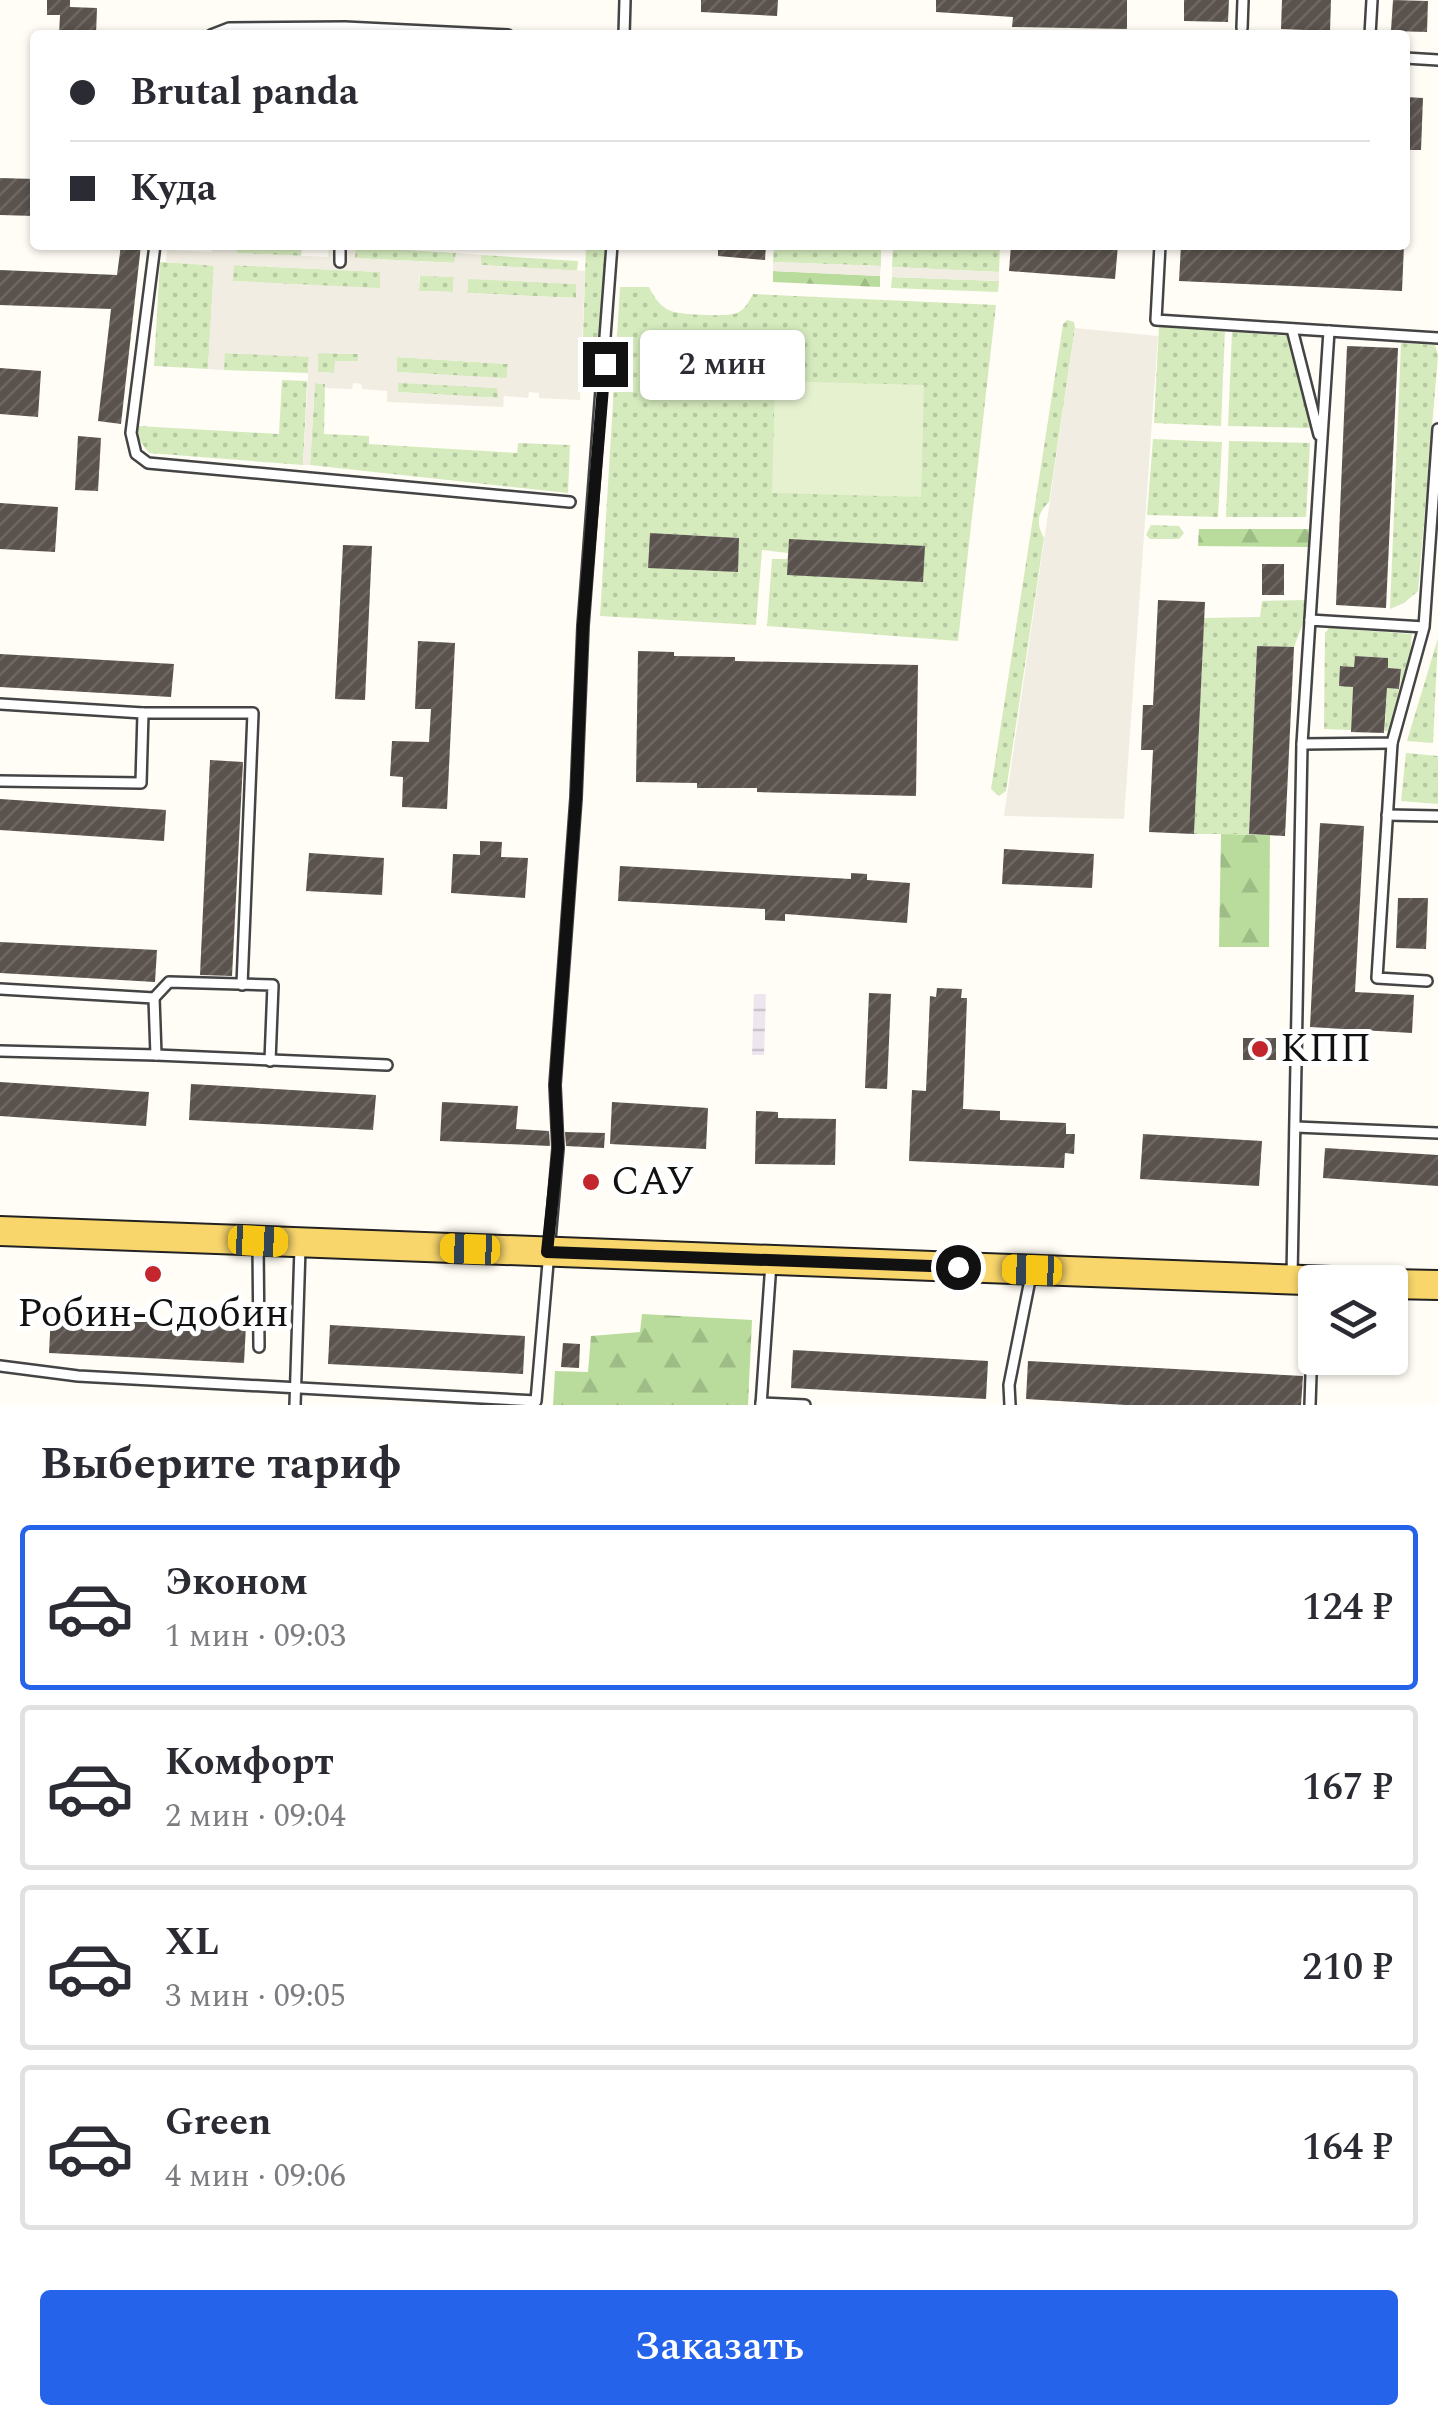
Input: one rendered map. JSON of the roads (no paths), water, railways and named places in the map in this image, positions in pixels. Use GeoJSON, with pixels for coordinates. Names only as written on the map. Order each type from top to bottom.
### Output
{"type":"FeatureCollection","features":[{"type":"Feature","properties":{"kind":"main road"},"geometry":{"type":"LineString","coordinates":[[0,1231],[1298,1280]]}},
{"type":"Feature","properties":{"kind":"main road"},"geometry":{"type":"LineString","coordinates":[[1408,1285],[1438,1286]]}},
{"type":"Feature","properties":{"kind":"lane"},"geometry":{"type":"LineString","coordinates":[[624,30],[625,0]]}},
{"type":"Feature","properties":{"kind":"lane"},"geometry":{"type":"LineString","coordinates":[[1242,28],[1243,0]]}},
{"type":"Feature","properties":{"kind":"lane"},"geometry":{"type":"LineString","coordinates":[[1370,30],[1372,0]]}},
{"type":"Feature","properties":{"kind":"lane"},"geometry":{"type":"LineString","coordinates":[[224,30],[306,30]]}},
{"type":"Feature","properties":{"kind":"lane"},"geometry":{"type":"LineString","coordinates":[[1410,58],[1438,60]]}},
{"type":"Feature","properties":{"kind":"lane"},"geometry":{"type":"LineString","coordinates":[[154,250],[130,433],[136,454],[148,463],[570,502]]}},
{"type":"Feature","properties":{"kind":"lane"},"geometry":{"type":"LineString","coordinates":[[340,250],[340,262]]}},
{"type":"Feature","properties":{"kind":"lane"},"geometry":{"type":"LineString","coordinates":[[0,1366],[78,1376],[536,1403],[558,1148],[556,1068],[576,798],[583,626],[612,250]]}},
{"type":"Feature","properties":{"kind":"lane"},"geometry":{"type":"LineString","coordinates":[[1160,250],[1156,320],[1438,338]]}},
{"type":"Feature","properties":{"kind":"lane"},"geometry":{"type":"LineString","coordinates":[[1292,328],[1322,447]]}},
{"type":"Feature","properties":{"kind":"lane"},"geometry":{"type":"LineString","coordinates":[[1302,1265],[1294,1062],[1302,744],[1328,331]]}},
{"type":"Feature","properties":{"kind":"lane"},"geometry":{"type":"LineString","coordinates":[[1427,981],[1377,978],[1392,743],[1424,627],[1438,429]]}},
{"type":"Feature","properties":{"kind":"lane"},"geometry":{"type":"LineString","coordinates":[[1310,620],[1424,627]]}},
{"type":"Feature","properties":{"kind":"lane"},"geometry":{"type":"LineString","coordinates":[[0,704],[143,713],[253,712],[242,985]]}},
{"type":"Feature","properties":{"kind":"lane"},"geometry":{"type":"LineString","coordinates":[[0,782],[141,783],[143,713]]}},
{"type":"Feature","properties":{"kind":"lane"},"geometry":{"type":"LineString","coordinates":[[1302,744],[1392,743]]}},
{"type":"Feature","properties":{"kind":"lane"},"geometry":{"type":"LineString","coordinates":[[1388,816],[1438,816]]}},
{"type":"Feature","properties":{"kind":"lane"},"geometry":{"type":"LineString","coordinates":[[156,1054],[154,998],[169,982],[273,986],[270,1061]]}},
{"type":"Feature","properties":{"kind":"lane"},"geometry":{"type":"LineString","coordinates":[[0,989],[154,998]]}},
{"type":"Feature","properties":{"kind":"lane"},"geometry":{"type":"LineString","coordinates":[[0,1051],[156,1054],[386,1066]]}},
{"type":"Feature","properties":{"kind":"lane"},"geometry":{"type":"LineString","coordinates":[[1296,1127],[1438,1133]]}},
{"type":"Feature","properties":{"kind":"lane"},"geometry":{"type":"LineString","coordinates":[[258,1241],[260,1347]]}},
{"type":"Feature","properties":{"kind":"lane"},"geometry":{"type":"LineString","coordinates":[[295,1405],[300,1243]]}},
{"type":"Feature","properties":{"kind":"lane"},"geometry":{"type":"LineString","coordinates":[[771,1260],[761,1404],[805,1405]]}},
{"type":"Feature","properties":{"kind":"lane"},"geometry":{"type":"LineString","coordinates":[[1010,1405],[1009,1385],[1032,1270]]}},
{"type":"Feature","properties":{"kind":"lane"},"geometry":{"type":"LineString","coordinates":[[1308,1375],[1310,1405]]}},
{"type":"Feature","properties":{"kind":"place","name":"КПП"},"geometry":{"type":"Point","coordinates":[1260,1049]}},
{"type":"Feature","properties":{"kind":"place","name":"САУ"},"geometry":{"type":"Point","coordinates":[591,1182]}},
{"type":"Feature","properties":{"kind":"place","name":"Робин-Сдобин"},"geometry":{"type":"Point","coordinates":[153,1274]}}]}
